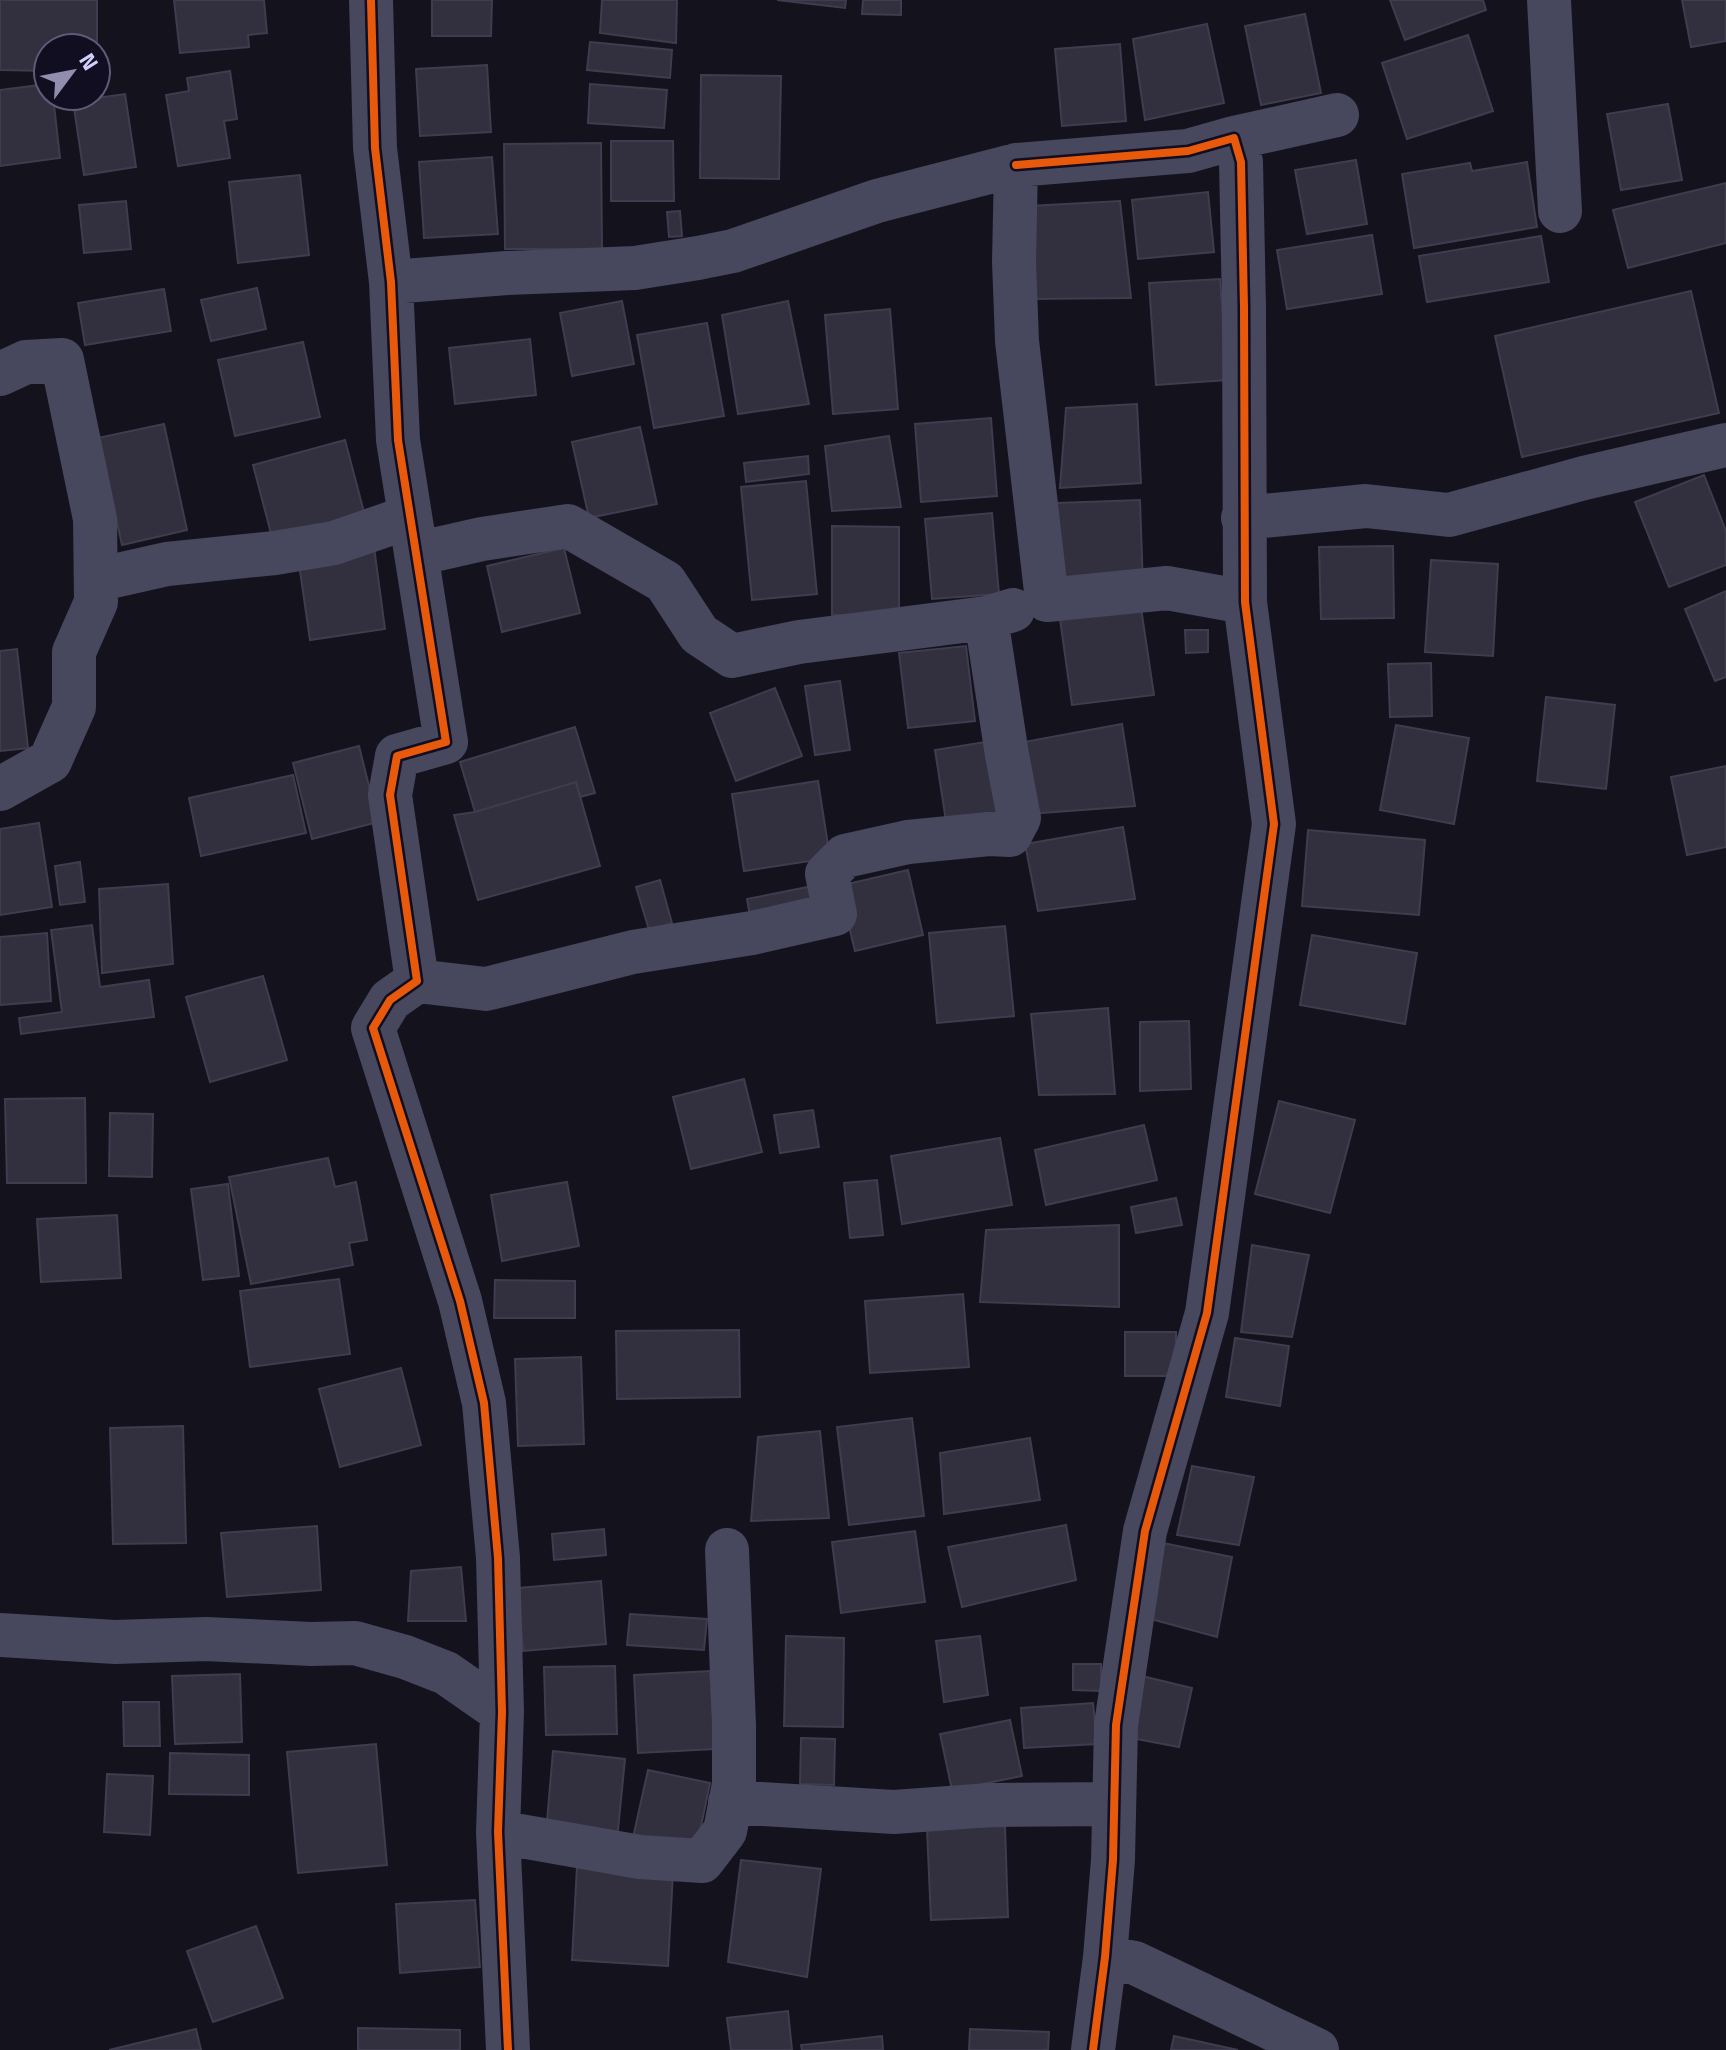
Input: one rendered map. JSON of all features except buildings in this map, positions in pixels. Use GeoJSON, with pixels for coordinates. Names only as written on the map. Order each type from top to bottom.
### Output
{"type":"FeatureCollection","features":[{"type":"Feature","properties":{"kind":"street"},"geometry":{"type":"LineString","coordinates":[[371,0],[375,148],[391,282],[398,440],[446,742],[397,756],[390,795],[417,981]]}},
{"type":"Feature","properties":{"kind":"street"},"geometry":{"type":"LineString","coordinates":[[1549,0],[1560,211]]}},
{"type":"Feature","properties":{"kind":"street"},"geometry":{"type":"LineString","coordinates":[[391,282],[635,268],[698,258],[733,251],[877,201],[1016,165],[1188,151],[1337,115]]}},
{"type":"Feature","properties":{"kind":"street"},"geometry":{"type":"LineString","coordinates":[[1093,2050],[1105,1957],[1116,1725],[1145,1531],[1207,1313],[1274,824],[1245,602],[1244,278],[1241,162],[1234,138]]}},
{"type":"Feature","properties":{"kind":"street"},"geometry":{"type":"LineString","coordinates":[[1016,165],[1014,262],[1017,341],[1047,600]]}},
{"type":"Feature","properties":{"kind":"street"},"geometry":{"type":"LineString","coordinates":[[0,374],[26,362],[62,360],[95,519],[96,580],[96,602],[74,652],[74,707],[50,761],[0,789]]}},
{"type":"Feature","properties":{"kind":"street"},"geometry":{"type":"LineString","coordinates":[[1243,518],[1366,506],[1449,515],[1584,478],[1726,445]]}},
{"type":"Feature","properties":{"kind":"street"},"geometry":{"type":"LineString","coordinates":[[96,580],[167,564],[275,553],[334,543],[412,536],[482,539],[568,526],[665,582],[699,634],[732,656],[799,642],[986,618],[1047,600],[1167,588],[1245,602]]}},
{"type":"Feature","properties":{"kind":"street"},"geometry":{"type":"LineString","coordinates":[[508,2050],[498,1832],[502,1712],[498,1558],[484,1403],[460,1301],[373,1028],[390,1000],[417,981],[486,989],[633,952],[752,933],[835,914],[827,874],[845,856],[908,842],[989,834],[1010,835],[1019,818],[986,618]]}},
{"type":"Feature","properties":{"kind":"street"},"geometry":{"type":"LineString","coordinates":[[498,1832],[640,1857],[702,1861],[725,1831],[734,1784],[727,1550]]}},
{"type":"Feature","properties":{"kind":"street"},"geometry":{"type":"LineString","coordinates":[[0,1635],[115,1642],[206,1639],[355,1643],[446,1673],[502,1712]]}},
{"type":"Feature","properties":{"kind":"street"},"geometry":{"type":"LineString","coordinates":[[730,1802],[894,1812],[990,1805],[1114,1804]]}},
{"type":"Feature","properties":{"kind":"street"},"geometry":{"type":"LineString","coordinates":[[1105,1957],[1135,1963],[1317,2050]]}},
{"type":"Feature","properties":{"kind":"cycle path"},"geometry":{"type":"LineString","coordinates":[[371,0],[375,148],[391,282],[398,440],[446,742],[397,756],[390,795],[417,981],[390,1000],[373,1028],[460,1301],[484,1403],[498,1558],[502,1712],[498,1832],[508,2050]]}},
{"type":"Feature","properties":{"kind":"cycle path"},"geometry":{"type":"LineString","coordinates":[[1016,165],[1188,151],[1234,138],[1241,162],[1245,602],[1274,824],[1207,1313],[1145,1531],[1116,1725],[1113,1860],[1093,2050]]}}]}
